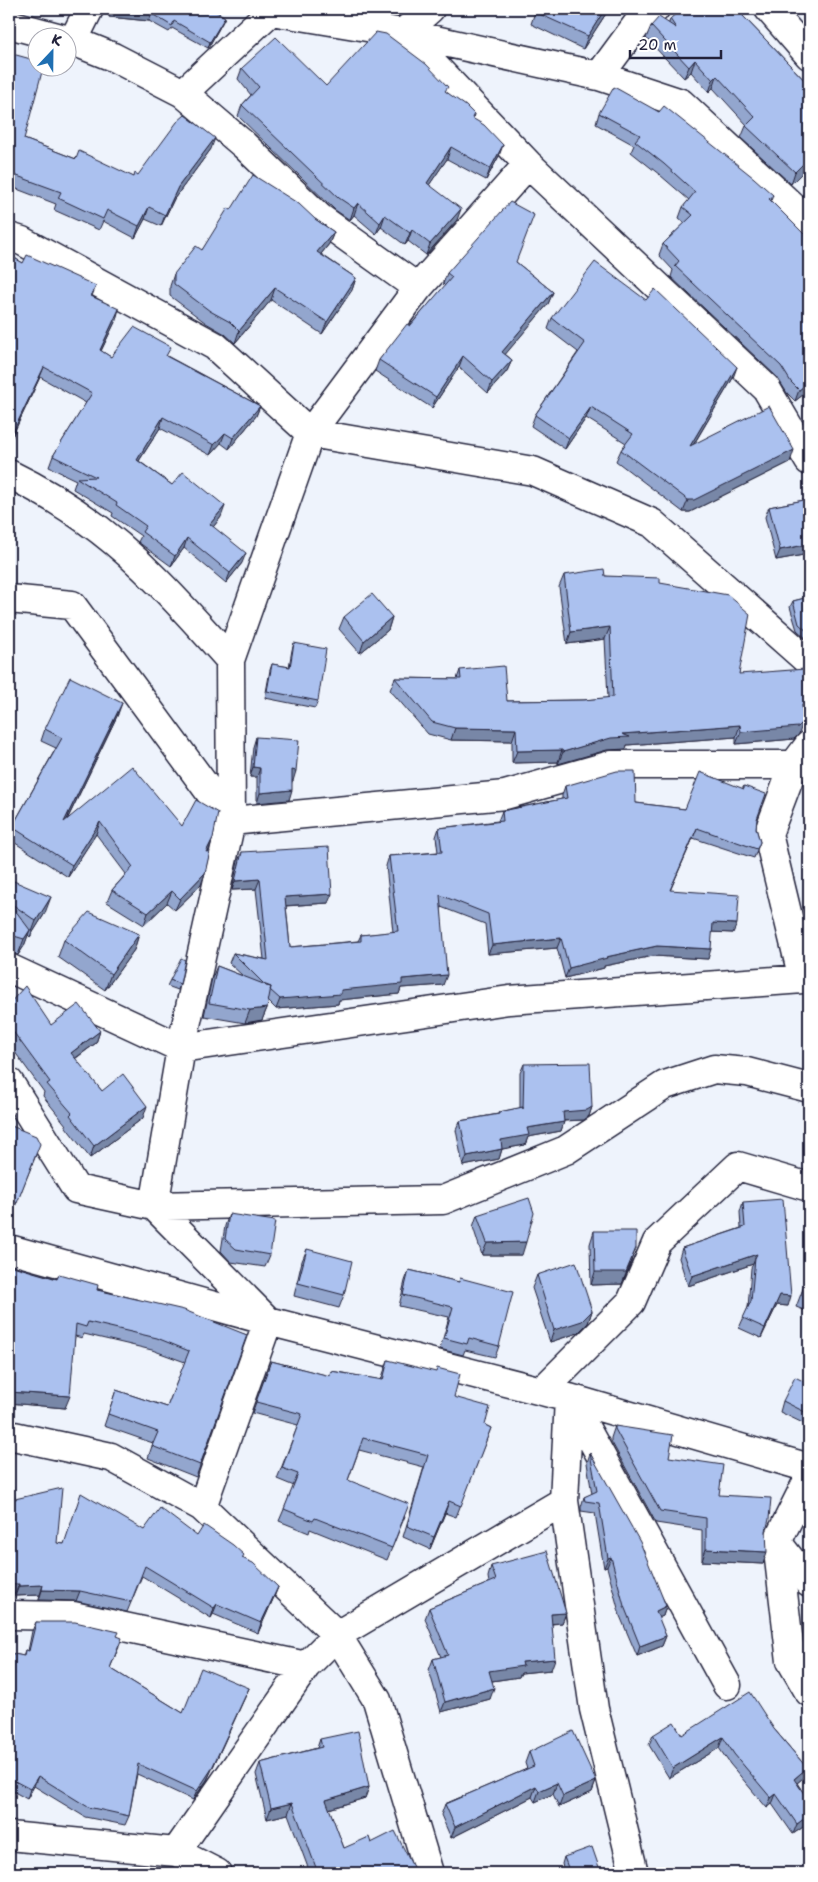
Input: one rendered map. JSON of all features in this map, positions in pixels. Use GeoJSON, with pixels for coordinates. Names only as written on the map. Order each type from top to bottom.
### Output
{"type":"FeatureCollection","features":[{"type":"Feature","properties":{"kind":"street"},"geometry":{"type":"LineString","coordinates":[[75,28],[89,9]]}},
{"type":"Feature","properties":{"kind":"street"},"geometry":{"type":"LineString","coordinates":[[403,33],[430,9]]}},
{"type":"Feature","properties":{"kind":"street"},"geometry":{"type":"LineString","coordinates":[[769,9],[809,55]]}},
{"type":"Feature","properties":{"kind":"street"},"geometry":{"type":"LineString","coordinates":[[183,93],[269,10],[403,33],[599,76],[681,103],[809,222]]}},
{"type":"Feature","properties":{"kind":"street"},"geometry":{"type":"LineString","coordinates":[[599,76],[643,12]]}},
{"type":"Feature","properties":{"kind":"street"},"geometry":{"type":"LineString","coordinates":[[9,24],[28,29]]}},
{"type":"Feature","properties":{"kind":"street"},"geometry":{"type":"LineString","coordinates":[[403,33],[528,164],[766,388],[809,462]]}},
{"type":"Feature","properties":{"kind":"street"},"geometry":{"type":"LineString","coordinates":[[78,44],[113,58],[183,93],[244,145],[320,218],[418,288]]}},
{"type":"Feature","properties":{"kind":"street"},"geometry":{"type":"LineString","coordinates":[[154,1206],[181,1048],[231,822],[230,660],[310,433],[418,288],[528,164]]}},
{"type":"Feature","properties":{"kind":"street"},"geometry":{"type":"LineString","coordinates":[[9,237],[22,241],[215,346],[310,433],[534,471],[652,523],[809,662]]}},
{"type":"Feature","properties":{"kind":"street"},"geometry":{"type":"LineString","coordinates":[[9,474],[67,506],[113,542],[156,580],[230,660]]}},
{"type":"Feature","properties":{"kind":"street"},"geometry":{"type":"LineString","coordinates":[[9,600],[72,605],[231,822]]}},
{"type":"Feature","properties":{"kind":"street"},"geometry":{"type":"LineString","coordinates":[[9,968],[181,1048],[509,1000],[806,982],[768,834],[802,755],[611,765],[505,795],[231,822]]}},
{"type":"Feature","properties":{"kind":"street"},"geometry":{"type":"LineString","coordinates":[[9,1082],[76,1190],[154,1206],[443,1200],[566,1150],[665,1085],[714,1069],[747,1072],[809,1088]]}},
{"type":"Feature","properties":{"kind":"street"},"geometry":{"type":"LineString","coordinates":[[542,1391],[631,1302],[657,1242],[738,1166],[809,1187]]}},
{"type":"Feature","properties":{"kind":"street"},"geometry":{"type":"LineString","coordinates":[[154,1206],[268,1321]]}},
{"type":"Feature","properties":{"kind":"street"},"geometry":{"type":"LineString","coordinates":[[9,1249],[268,1321],[569,1398],[809,1468]]}},
{"type":"Feature","properties":{"kind":"street"},"geometry":{"type":"LineString","coordinates":[[202,1507],[268,1321]]}},
{"type":"Feature","properties":{"kind":"street"},"geometry":{"type":"LineString","coordinates":[[569,1398],[564,1501],[594,1710],[634,1873]]}},
{"type":"Feature","properties":{"kind":"street"},"geometry":{"type":"LineString","coordinates":[[569,1398],[727,1684]]}},
{"type":"Feature","properties":{"kind":"street"},"geometry":{"type":"LineString","coordinates":[[9,1435],[111,1457],[202,1507],[337,1635],[377,1700],[429,1873]]}},
{"type":"Feature","properties":{"kind":"street"},"geometry":{"type":"LineString","coordinates":[[809,1478],[777,1542],[790,1661],[809,1692]]}},
{"type":"Feature","properties":{"kind":"street"},"geometry":{"type":"LineString","coordinates":[[176,1852],[306,1666],[337,1635],[564,1501]]}},
{"type":"Feature","properties":{"kind":"street"},"geometry":{"type":"LineString","coordinates":[[777,1542],[809,1583]]}},
{"type":"Feature","properties":{"kind":"street"},"geometry":{"type":"LineString","coordinates":[[9,1615],[73,1616],[306,1666]]}},
{"type":"Feature","properties":{"kind":"street"},"geometry":{"type":"LineString","coordinates":[[9,1836],[176,1852],[217,1873]]}},
{"type":"Feature","properties":{"kind":"building"},"geometry":{"type":"Polygon","coordinates":[[[111,9],[212,9],[225,17],[210,42],[174,21],[172,26],[152,14],[111,9]]]}},
{"type":"Feature","properties":{"kind":"building"},"geometry":{"type":"Polygon","coordinates":[[[537,9],[605,9],[588,36],[535,12],[537,9]]]}},
{"type":"Feature","properties":{"kind":"building"},"geometry":{"type":"Polygon","coordinates":[[[681,9],[744,9],[743,16],[809,85],[809,158],[795,172],[746,126],[755,117],[717,76],[713,80],[695,60],[689,67],[651,26],[659,17],[676,28],[670,19],[681,9]]]}},
{"type":"Feature","properties":{"kind":"building"},"geometry":{"type":"Polygon","coordinates":[[[376,32],[386,34],[426,64],[448,87],[445,91],[466,106],[474,114],[472,118],[484,125],[503,145],[490,169],[451,147],[427,183],[461,209],[430,244],[412,230],[410,233],[385,215],[380,223],[358,203],[354,208],[339,198],[242,105],[259,87],[242,68],[276,37],[326,86],[376,32]]]}},
{"type":"Feature","properties":{"kind":"building"},"geometry":{"type":"Polygon","coordinates":[[[9,53],[28,58],[28,78],[40,78],[24,139],[76,159],[79,151],[134,177],[135,173],[138,175],[177,122],[185,115],[215,138],[178,187],[165,215],[149,207],[139,226],[107,210],[103,219],[58,198],[61,192],[9,173],[9,53]]]}},
{"type":"Feature","properties":{"kind":"building"},"geometry":{"type":"Polygon","coordinates":[[[614,87],[659,112],[664,106],[773,195],[769,199],[809,239],[809,382],[799,390],[791,382],[781,366],[675,266],[679,261],[663,244],[693,215],[683,207],[695,192],[635,141],[640,135],[599,113],[614,87]]]}},
{"type":"Feature","properties":{"kind":"building"},"geometry":{"type":"Polygon","coordinates":[[[253,175],[299,204],[315,219],[334,232],[317,252],[356,278],[327,322],[275,288],[239,331],[230,322],[210,311],[174,284],[174,274],[196,246],[202,250],[228,208],[231,210],[253,175]]]}},
{"type":"Feature","properties":{"kind":"building"},"geometry":{"type":"Polygon","coordinates":[[[510,202],[534,215],[516,262],[553,292],[502,352],[512,360],[492,382],[463,356],[436,397],[379,360],[407,324],[410,326],[452,277],[447,273],[510,202]]]}},
{"type":"Feature","properties":{"kind":"building"},"geometry":{"type":"Polygon","coordinates":[[[9,255],[23,263],[27,255],[96,286],[91,296],[119,309],[100,350],[111,357],[134,327],[171,347],[166,356],[260,406],[233,438],[225,433],[214,445],[163,417],[137,460],[172,485],[183,472],[225,506],[210,524],[246,553],[230,573],[187,538],[175,556],[142,532],[146,526],[116,505],[117,503],[77,478],[96,477],[53,456],[92,393],[44,367],[11,436],[9,435],[9,255]]]}},
{"type":"Feature","properties":{"kind":"building"},"geometry":{"type":"Polygon","coordinates":[[[595,262],[646,300],[655,289],[737,367],[690,446],[769,406],[794,450],[694,500],[688,500],[621,450],[633,434],[591,407],[569,438],[535,415],[585,343],[552,318],[595,262]]]}},
{"type":"Feature","properties":{"kind":"building"},"geometry":{"type":"Polygon","coordinates":[[[809,499],[809,544],[780,550],[769,507],[809,499]]]}},
{"type":"Feature","properties":{"kind":"building"},"geometry":{"type":"Polygon","coordinates":[[[604,569],[605,576],[660,578],[660,583],[728,595],[750,614],[739,674],[805,669],[805,705],[802,705],[803,722],[798,727],[741,732],[740,725],[622,734],[630,737],[611,738],[563,752],[562,750],[517,751],[516,729],[455,728],[432,722],[395,678],[461,679],[460,670],[504,666],[507,701],[584,700],[613,697],[610,627],[571,632],[564,575],[604,569]]]}},
{"type":"Feature","properties":{"kind":"building"},"geometry":{"type":"Polygon","coordinates":[[[372,594],[392,617],[364,641],[344,617],[372,594]]]}},
{"type":"Feature","properties":{"kind":"building"},"geometry":{"type":"Polygon","coordinates":[[[809,597],[809,633],[799,624],[793,601],[809,597]]]}},
{"type":"Feature","properties":{"kind":"building"},"geometry":{"type":"Polygon","coordinates":[[[294,643],[326,649],[318,701],[267,691],[272,664],[290,667],[294,643]]]}},
{"type":"Feature","properties":{"kind":"building"},"geometry":{"type":"Polygon","coordinates":[[[70,677],[122,703],[64,822],[132,766],[182,826],[196,800],[218,813],[213,838],[206,852],[210,851],[205,873],[180,899],[172,891],[148,913],[112,890],[133,867],[100,822],[72,865],[12,827],[62,738],[45,729],[70,677]]]}},
{"type":"Feature","properties":{"kind":"building"},"geometry":{"type":"Polygon","coordinates":[[[256,737],[299,740],[296,771],[292,770],[292,790],[260,793],[260,768],[253,767],[256,737]]]}},
{"type":"Feature","properties":{"kind":"building"},"geometry":{"type":"Polygon","coordinates":[[[617,771],[635,771],[636,803],[685,809],[700,772],[744,789],[744,786],[766,794],[757,819],[756,828],[760,842],[757,849],[697,828],[670,890],[739,895],[737,924],[713,923],[711,949],[657,946],[606,957],[569,968],[561,938],[492,945],[488,914],[440,895],[447,975],[402,979],[402,984],[341,990],[341,994],[280,999],[270,990],[271,987],[266,986],[233,953],[268,960],[260,879],[235,881],[242,852],[329,847],[332,894],[285,897],[290,947],[361,941],[361,935],[398,931],[389,856],[442,852],[439,828],[503,821],[502,811],[567,798],[565,786],[617,771]]]}},
{"type":"Feature","properties":{"kind":"building"},"geometry":{"type":"Polygon","coordinates":[[[9,879],[51,897],[36,921],[9,902],[9,879]]]}},
{"type":"Feature","properties":{"kind":"building"},"geometry":{"type":"Polygon","coordinates":[[[9,902],[30,930],[24,939],[14,936],[9,938],[9,902]]]}},
{"type":"Feature","properties":{"kind":"building"},"geometry":{"type":"Polygon","coordinates":[[[89,912],[139,934],[111,974],[64,940],[89,912]]]}},
{"type":"Feature","properties":{"kind":"building"},"geometry":{"type":"Polygon","coordinates":[[[181,958],[185,960],[180,984],[170,980],[181,958]]]}},
{"type":"Feature","properties":{"kind":"building"},"geometry":{"type":"Polygon","coordinates":[[[217,966],[271,987],[267,1008],[250,1010],[209,1003],[217,966]]]}},
{"type":"Feature","properties":{"kind":"building"},"geometry":{"type":"Polygon","coordinates":[[[25,986],[51,1025],[79,1004],[100,1031],[71,1053],[102,1091],[123,1074],[147,1106],[94,1146],[70,1115],[72,1113],[47,1084],[50,1082],[9,1026],[9,1004],[25,986]]]}},
{"type":"Feature","properties":{"kind":"building"},"geometry":{"type":"Polygon","coordinates":[[[590,1063],[592,1107],[587,1110],[563,1112],[564,1122],[527,1128],[529,1135],[501,1140],[502,1149],[467,1156],[460,1121],[499,1114],[499,1112],[523,1107],[523,1109],[524,1064],[590,1063]]]}},
{"type":"Feature","properties":{"kind":"building"},"geometry":{"type":"Polygon","coordinates":[[[9,1125],[36,1136],[40,1144],[17,1203],[9,1200],[9,1125]]]}},
{"type":"Feature","properties":{"kind":"building"},"geometry":{"type":"Polygon","coordinates":[[[529,1198],[534,1213],[526,1242],[487,1243],[477,1215],[529,1198]]]}},
{"type":"Feature","properties":{"kind":"building"},"geometry":{"type":"Polygon","coordinates":[[[783,1199],[791,1296],[780,1295],[765,1328],[743,1318],[751,1301],[757,1254],[692,1276],[682,1248],[745,1227],[743,1202],[783,1199]]]}},
{"type":"Feature","properties":{"kind":"building"},"geometry":{"type":"Polygon","coordinates":[[[229,1214],[275,1221],[270,1255],[236,1249],[225,1239],[229,1214]]]}},
{"type":"Feature","properties":{"kind":"building"},"geometry":{"type":"Polygon","coordinates":[[[594,1231],[636,1231],[636,1248],[626,1272],[595,1272],[594,1231]]]}},
{"type":"Feature","properties":{"kind":"building"},"geometry":{"type":"Polygon","coordinates":[[[307,1249],[352,1261],[344,1295],[298,1283],[307,1249]]]}},
{"type":"Feature","properties":{"kind":"building"},"geometry":{"type":"Polygon","coordinates":[[[576,1262],[592,1311],[582,1321],[554,1330],[537,1275],[576,1262]]]}},
{"type":"Feature","properties":{"kind":"building"},"geometry":{"type":"Polygon","coordinates":[[[9,1265],[57,1279],[59,1274],[98,1285],[97,1290],[184,1310],[247,1335],[200,1465],[152,1446],[158,1432],[108,1414],[116,1390],[167,1407],[189,1351],[157,1338],[88,1322],[86,1327],[76,1324],[70,1396],[9,1392],[9,1265]]]}},
{"type":"Feature","properties":{"kind":"building"},"geometry":{"type":"Polygon","coordinates":[[[409,1270],[459,1282],[460,1278],[513,1292],[499,1346],[469,1338],[467,1344],[444,1338],[453,1307],[403,1295],[409,1270]]]}},
{"type":"Feature","properties":{"kind":"building"},"geometry":{"type":"Polygon","coordinates":[[[809,1273],[809,1298],[801,1295],[809,1273]]]}},
{"type":"Feature","properties":{"kind":"building"},"geometry":{"type":"Polygon","coordinates":[[[388,1360],[436,1372],[437,1368],[460,1374],[454,1397],[490,1407],[485,1425],[491,1428],[461,1506],[449,1501],[434,1537],[407,1526],[428,1455],[363,1438],[348,1480],[409,1504],[392,1548],[315,1518],[313,1521],[284,1509],[298,1474],[282,1468],[302,1414],[256,1402],[271,1361],[330,1376],[331,1371],[383,1380],[388,1360]]]}},
{"type":"Feature","properties":{"kind":"building"},"geometry":{"type":"Polygon","coordinates":[[[795,1377],[809,1384],[809,1414],[783,1401],[795,1377]]]}},
{"type":"Feature","properties":{"kind":"building"},"geometry":{"type":"Polygon","coordinates":[[[615,1426],[673,1435],[669,1457],[723,1465],[719,1495],[771,1498],[766,1531],[767,1552],[706,1549],[706,1518],[660,1511],[615,1426]]]}},
{"type":"Feature","properties":{"kind":"building"},"geometry":{"type":"Polygon","coordinates":[[[590,1453],[640,1542],[666,1606],[656,1611],[666,1636],[640,1646],[624,1606],[611,1557],[608,1558],[599,1503],[585,1501],[584,1497],[597,1491],[590,1453]]]}},
{"type":"Feature","properties":{"kind":"building"},"geometry":{"type":"Polygon","coordinates":[[[9,1487],[13,1487],[15,1499],[62,1488],[57,1543],[64,1544],[81,1493],[144,1530],[160,1508],[197,1536],[204,1525],[233,1545],[244,1555],[242,1558],[253,1563],[278,1587],[261,1623],[217,1604],[214,1608],[145,1566],[131,1602],[80,1591],[42,1590],[43,1585],[19,1586],[19,1584],[9,1584],[9,1487]]]}},
{"type":"Feature","properties":{"kind":"building"},"geometry":{"type":"Polygon","coordinates":[[[547,1551],[566,1613],[551,1614],[555,1659],[522,1662],[523,1666],[489,1671],[494,1688],[445,1702],[433,1659],[448,1655],[429,1608],[496,1580],[491,1566],[547,1551]]]}},
{"type":"Feature","properties":{"kind":"building"},"geometry":{"type":"Polygon","coordinates":[[[36,1622],[75,1622],[119,1632],[117,1636],[122,1638],[110,1668],[183,1713],[201,1668],[249,1688],[211,1770],[197,1791],[138,1764],[129,1816],[88,1807],[38,1776],[30,1789],[9,1778],[9,1653],[24,1656],[25,1650],[29,1651],[36,1622]]]}},
{"type":"Feature","properties":{"kind":"building"},"geometry":{"type":"Polygon","coordinates":[[[750,1692],[774,1729],[807,1768],[794,1779],[809,1801],[809,1815],[797,1824],[776,1794],[771,1798],[734,1754],[723,1737],[673,1768],[653,1735],[674,1722],[682,1735],[750,1692]]]}},
{"type":"Feature","properties":{"kind":"building"},"geometry":{"type":"Polygon","coordinates":[[[358,1731],[369,1787],[326,1800],[344,1848],[369,1837],[371,1843],[395,1831],[416,1873],[318,1873],[292,1803],[271,1808],[260,1763],[322,1747],[320,1739],[358,1731]]]}},
{"type":"Feature","properties":{"kind":"building"},"geometry":{"type":"Polygon","coordinates":[[[573,1731],[596,1781],[563,1796],[557,1783],[539,1791],[536,1786],[455,1827],[445,1804],[534,1766],[529,1752],[573,1731]]]}},
{"type":"Feature","properties":{"kind":"building"},"geometry":{"type":"Polygon","coordinates":[[[592,1847],[601,1873],[570,1873],[564,1857],[592,1847]]]}}]}
